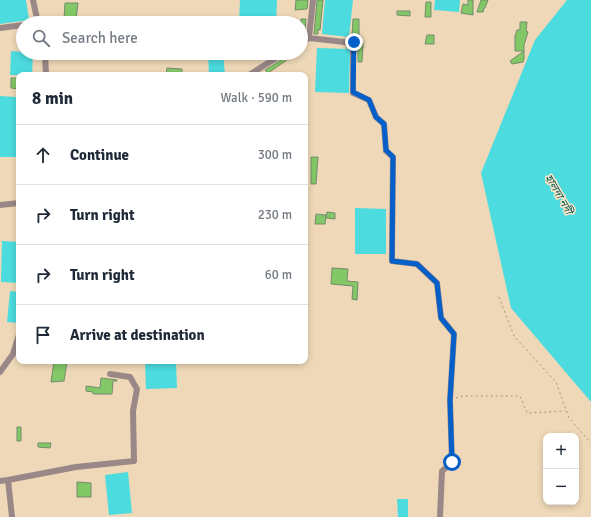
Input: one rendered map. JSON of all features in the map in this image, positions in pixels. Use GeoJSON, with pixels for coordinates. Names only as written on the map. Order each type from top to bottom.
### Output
{"type":"FeatureCollection","features":[{"type":"Feature","properties":{"kind":"street"},"geometry":{"type":"LineString","coordinates":[[33,0],[36,16]]}},
{"type":"Feature","properties":{"kind":"street"},"geometry":{"type":"LineString","coordinates":[[313,0],[309,38],[354,42],[353,92],[369,100],[376,117],[384,124],[386,150],[393,157],[392,261],[417,264],[437,283],[441,318],[454,334],[450,400],[452,462],[442,471],[440,517]]}},
{"type":"Feature","properties":{"kind":"street"},"geometry":{"type":"LineString","coordinates":[[0,28],[16,26]]}},
{"type":"Feature","properties":{"kind":"street"},"geometry":{"type":"LineString","coordinates":[[46,60],[46,72]]}},
{"type":"Feature","properties":{"kind":"street"},"geometry":{"type":"LineString","coordinates":[[254,72],[273,60]]}},
{"type":"Feature","properties":{"kind":"street"},"geometry":{"type":"LineString","coordinates":[[0,205],[16,203]]}},
{"type":"Feature","properties":{"kind":"street"},"geometry":{"type":"LineString","coordinates":[[0,372],[13,354],[16,344]]}},
{"type":"Feature","properties":{"kind":"street"},"geometry":{"type":"LineString","coordinates":[[0,481],[76,467],[134,461],[133,410],[137,389],[130,376],[110,374]]}},
{"type":"Feature","properties":{"kind":"street"},"geometry":{"type":"LineString","coordinates":[[8,480],[12,517]]}},
{"type":"Feature","properties":{"kind":"path"},"geometry":{"type":"LineString","coordinates":[[499,296],[514,336],[556,382],[569,418],[591,443]]}},
{"type":"Feature","properties":{"kind":"path"},"geometry":{"type":"LineString","coordinates":[[450,400],[463,396],[520,396],[527,413],[566,411]]}},
{"type":"Feature","properties":{"kind":"water"},"geometry":{"type":"Polygon","coordinates":[[[0,0],[26,0],[28,16],[16,16],[16,22],[0,24],[0,0]]]}},
{"type":"Feature","properties":{"kind":"water"},"geometry":{"type":"Polygon","coordinates":[[[240,0],[277,0],[276,16],[239,16],[240,0]]]}},
{"type":"Feature","properties":{"kind":"water"},"geometry":{"type":"Polygon","coordinates":[[[325,0],[353,0],[349,37],[322,34],[325,0]]]}},
{"type":"Feature","properties":{"kind":"water"},"geometry":{"type":"Polygon","coordinates":[[[435,0],[460,0],[459,12],[434,10],[435,0]]]}},
{"type":"Feature","properties":{"kind":"water","name":"হালদা নদী"},"geometry":{"type":"Polygon","coordinates":[[[567,0],[591,0],[591,402],[511,308],[481,173],[535,40],[567,0]]]}},
{"type":"Feature","properties":{"kind":"water"},"geometry":{"type":"Polygon","coordinates":[[[317,48],[350,49],[349,93],[315,92],[317,48]]]}},
{"type":"Feature","properties":{"kind":"water"},"geometry":{"type":"Polygon","coordinates":[[[11,51],[16,51],[16,60],[33,60],[32,72],[16,72],[16,75],[10,75],[11,51]]]}},
{"type":"Feature","properties":{"kind":"water"},"geometry":{"type":"Polygon","coordinates":[[[208,60],[224,60],[225,72],[209,72],[208,60]]]}},
{"type":"Feature","properties":{"kind":"water"},"geometry":{"type":"Polygon","coordinates":[[[0,96],[16,97],[16,157],[0,157],[0,96]]]}},
{"type":"Feature","properties":{"kind":"water"},"geometry":{"type":"Polygon","coordinates":[[[355,208],[386,209],[386,254],[355,254],[355,208]]]}},
{"type":"Feature","properties":{"kind":"water"},"geometry":{"type":"Polygon","coordinates":[[[2,241],[16,242],[16,283],[1,282],[2,241]]]}},
{"type":"Feature","properties":{"kind":"water"},"geometry":{"type":"Polygon","coordinates":[[[10,291],[16,292],[16,323],[7,322],[10,291]]]}},
{"type":"Feature","properties":{"kind":"water"},"geometry":{"type":"Polygon","coordinates":[[[145,364],[176,364],[177,388],[146,389],[145,364]]]}},
{"type":"Feature","properties":{"kind":"water"},"geometry":{"type":"Polygon","coordinates":[[[128,472],[132,513],[109,515],[105,475],[128,472]]]}},
{"type":"Feature","properties":{"kind":"water"},"geometry":{"type":"Polygon","coordinates":[[[397,499],[408,499],[408,517],[398,517],[397,499]]]}},
{"type":"Feature","properties":{"kind":"building"},"geometry":{"type":"Polygon","coordinates":[[[296,0],[308,0],[307,9],[295,10],[296,0]]]}},
{"type":"Feature","properties":{"kind":"building"},"geometry":{"type":"Polygon","coordinates":[[[317,0],[323,0],[320,30],[318,29],[318,34],[314,34],[317,0]]]}},
{"type":"Feature","properties":{"kind":"building"},"geometry":{"type":"Polygon","coordinates":[[[468,0],[473,0],[473,15],[461,13],[463,4],[468,5],[468,0]]]}},
{"type":"Feature","properties":{"kind":"building"},"geometry":{"type":"Polygon","coordinates":[[[481,0],[488,0],[483,12],[477,12],[481,0]]]}},
{"type":"Feature","properties":{"kind":"building"},"geometry":{"type":"Polygon","coordinates":[[[426,2],[431,2],[431,17],[425,17],[426,2]]]}},
{"type":"Feature","properties":{"kind":"building"},"geometry":{"type":"Polygon","coordinates":[[[65,3],[78,3],[76,16],[64,16],[65,3]]]}},
{"type":"Feature","properties":{"kind":"building"},"geometry":{"type":"Polygon","coordinates":[[[397,11],[410,11],[410,16],[397,15],[397,11]]]}},
{"type":"Feature","properties":{"kind":"building"},"geometry":{"type":"Polygon","coordinates":[[[353,19],[359,19],[359,36],[352,36],[353,19]]]}},
{"type":"Feature","properties":{"kind":"building"},"geometry":{"type":"Polygon","coordinates":[[[520,22],[527,22],[526,31],[528,32],[524,45],[524,51],[515,51],[515,36],[517,30],[520,30],[520,22]]]}},
{"type":"Feature","properties":{"kind":"building"},"geometry":{"type":"Polygon","coordinates":[[[427,35],[434,35],[434,44],[425,44],[427,35]]]}},
{"type":"Feature","properties":{"kind":"building"},"geometry":{"type":"Polygon","coordinates":[[[358,43],[363,43],[362,62],[358,62],[358,43]]]}},
{"type":"Feature","properties":{"kind":"building"},"geometry":{"type":"Polygon","coordinates":[[[524,51],[523,62],[512,64],[510,61],[524,51]]]}},
{"type":"Feature","properties":{"kind":"building"},"geometry":{"type":"Polygon","coordinates":[[[281,60],[287,60],[269,72],[265,70],[281,60]]]}},
{"type":"Feature","properties":{"kind":"building"},"geometry":{"type":"Polygon","coordinates":[[[167,68],[182,69],[182,72],[166,72],[167,68]]]}},
{"type":"Feature","properties":{"kind":"building"},"geometry":{"type":"Polygon","coordinates":[[[11,78],[16,78],[16,89],[11,88],[11,78]]]}},
{"type":"Feature","properties":{"kind":"building"},"geometry":{"type":"Polygon","coordinates":[[[311,157],[318,157],[316,184],[311,184],[311,157]]]}},
{"type":"Feature","properties":{"kind":"building"},"geometry":{"type":"Polygon","coordinates":[[[327,212],[335,213],[335,219],[326,218],[327,212]]]}},
{"type":"Feature","properties":{"kind":"building"},"geometry":{"type":"Polygon","coordinates":[[[316,214],[326,215],[325,224],[315,224],[316,214]]]}},
{"type":"Feature","properties":{"kind":"building"},"geometry":{"type":"Polygon","coordinates":[[[332,268],[348,269],[347,281],[358,282],[357,300],[352,299],[353,286],[331,284],[332,268]]]}},
{"type":"Feature","properties":{"kind":"building"},"geometry":{"type":"Polygon","coordinates":[[[54,364],[67,364],[64,381],[51,382],[54,364]]]}},
{"type":"Feature","properties":{"kind":"building"},"geometry":{"type":"Polygon","coordinates":[[[101,378],[117,380],[113,381],[112,394],[93,394],[93,392],[86,391],[86,386],[100,388],[101,378]]]}},
{"type":"Feature","properties":{"kind":"building"},"geometry":{"type":"Polygon","coordinates":[[[17,427],[21,427],[21,441],[17,441],[17,427]]]}},
{"type":"Feature","properties":{"kind":"building"},"geometry":{"type":"Polygon","coordinates":[[[38,443],[51,443],[50,448],[38,447],[38,443]]]}},
{"type":"Feature","properties":{"kind":"building"},"geometry":{"type":"Polygon","coordinates":[[[77,482],[91,483],[91,497],[77,497],[77,482]]]}},
{"type":"Feature","properties":{"kind":"route"},"geometry":{"type":"LineString","coordinates":[[354,42],[353,92],[369,100],[376,117],[384,124],[386,150],[393,157],[392,261],[417,264],[437,283],[441,318],[454,334],[450,400],[452,462]]}}]}
